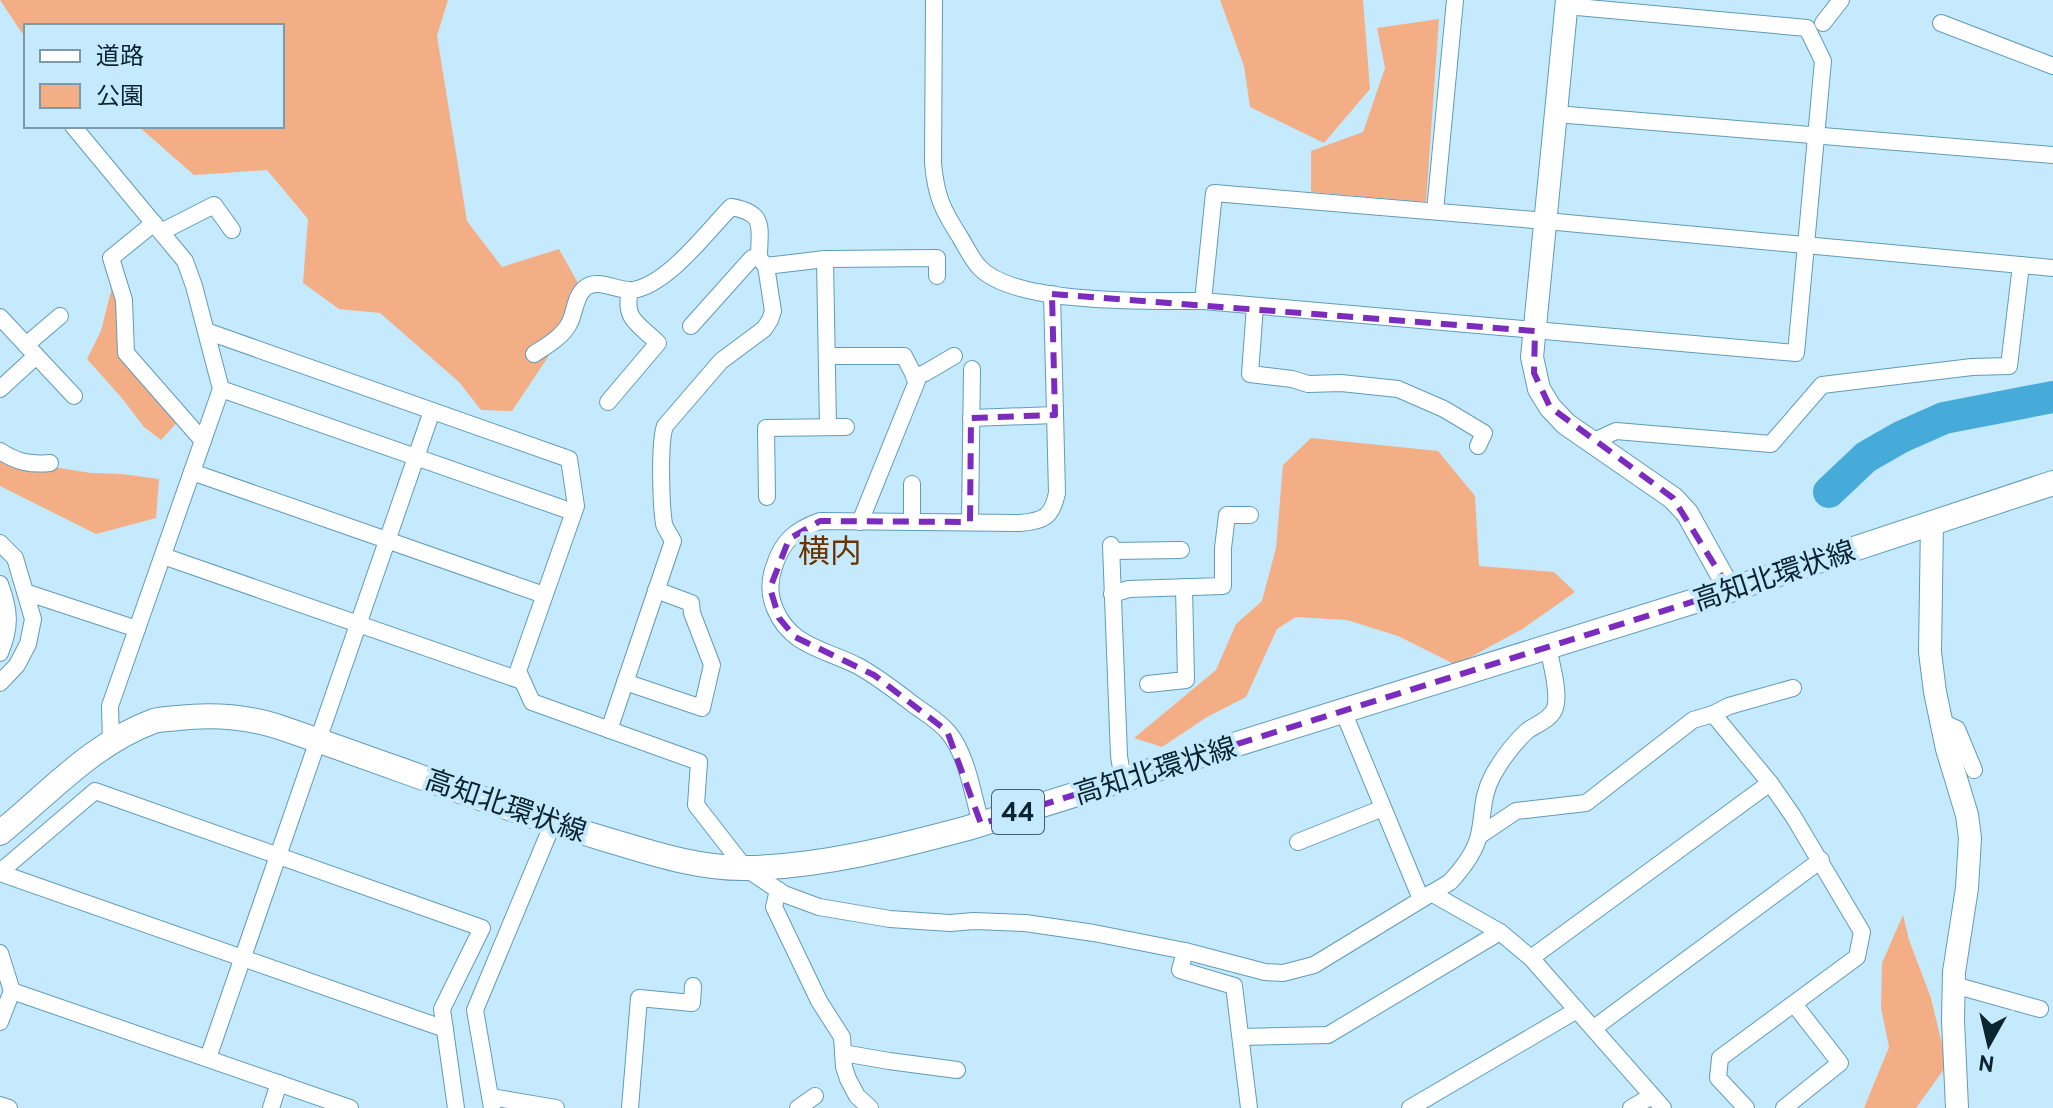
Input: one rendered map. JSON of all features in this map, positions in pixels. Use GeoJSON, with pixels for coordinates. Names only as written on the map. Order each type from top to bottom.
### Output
{"type":"FeatureCollection","features":[{"type":"Feature","properties":{"kind":"main road","name":"高知北環状線"},"geometry":{"type":"LineString","coordinates":[[0,833],[92,754],[111,743],[157,720],[222,715],[249,718],[553,823],[692,862],[745,868],[896,847],[981,824],[1548,647],[2052,485]]}},
{"type":"Feature","properties":{"kind":"street"},"geometry":{"type":"LineString","coordinates":[[934,0],[935,185],[944,211],[980,268],[1010,287],[1112,300],[1203,301],[1535,331],[1796,353],[1823,61],[1807,28],[1567,3],[1546,221],[1535,331],[1532,357],[1539,389],[1566,424],[1673,498],[1687,513],[1730,590]]}},
{"type":"Feature","properties":{"kind":"street"},"geometry":{"type":"LineString","coordinates":[[1435,211],[1455,0]]}},
{"type":"Feature","properties":{"kind":"street"},"geometry":{"type":"LineString","coordinates":[[1823,23],[1841,0]]}},
{"type":"Feature","properties":{"kind":"street"},"geometry":{"type":"LineString","coordinates":[[1941,23],[2053,66]]}},
{"type":"Feature","properties":{"kind":"street"},"geometry":{"type":"LineString","coordinates":[[1556,114],[2053,155]]}},
{"type":"Feature","properties":{"kind":"street"},"geometry":{"type":"LineString","coordinates":[[75,128],[185,261],[221,389],[110,706],[111,743]]}},
{"type":"Feature","properties":{"kind":"street"},"geometry":{"type":"LineString","coordinates":[[1203,301],[1214,193],[2053,268]]}},
{"type":"Feature","properties":{"kind":"street"},"geometry":{"type":"LineString","coordinates":[[203,441],[126,353],[124,300],[111,258],[157,227],[214,205],[232,230]]}},
{"type":"Feature","properties":{"kind":"street"},"geometry":{"type":"LineString","coordinates":[[534,354],[569,325],[576,301],[585,288],[597,284],[630,291],[667,274],[731,207],[754,215],[759,223],[773,311],[764,329],[721,361],[662,433],[665,527],[673,541],[609,730]]}},
{"type":"Feature","properties":{"kind":"street"},"geometry":{"type":"LineString","coordinates":[[691,326],[752,258],[763,262],[937,258],[937,276]]}},
{"type":"Feature","properties":{"kind":"street"},"geometry":{"type":"LineString","coordinates":[[825,259],[828,427]]}},
{"type":"Feature","properties":{"kind":"street"},"geometry":{"type":"LineString","coordinates":[[1592,442],[1616,431],[1771,444],[1822,385],[1972,367],[2009,366],[2021,265]]}},
{"type":"Feature","properties":{"kind":"street"},"geometry":{"type":"LineString","coordinates":[[608,402],[658,343],[630,316],[627,304],[630,291]]}},
{"type":"Feature","properties":{"kind":"street"},"geometry":{"type":"LineString","coordinates":[[981,824],[960,751],[947,731],[874,675],[795,637],[779,618],[770,588],[781,549],[802,528],[820,521],[1033,522],[1054,509],[1057,493],[1052,294]]}},
{"type":"Feature","properties":{"kind":"street"},"geometry":{"type":"LineString","coordinates":[[1255,306],[1250,374],[1308,384],[1341,383],[1398,389],[1444,409],[1484,433],[1478,446]]}},
{"type":"Feature","properties":{"kind":"street"},"geometry":{"type":"LineString","coordinates":[[0,389],[60,316]]}},
{"type":"Feature","properties":{"kind":"street"},"geometry":{"type":"LineString","coordinates":[[0,317],[74,396]]}},
{"type":"Feature","properties":{"kind":"street"},"geometry":{"type":"LineString","coordinates":[[206,331],[569,459],[576,506],[518,671],[532,702],[699,762],[696,805],[745,868],[784,894],[819,907],[926,922],[1025,923],[1185,951],[1265,972],[1301,970],[1450,882],[1460,872],[1479,836],[1483,801],[1492,776],[1513,746],[1555,711],[1557,697],[1548,647]]}},
{"type":"Feature","properties":{"kind":"street"},"geometry":{"type":"LineString","coordinates":[[827,356],[904,356],[917,381],[860,522]]}},
{"type":"Feature","properties":{"kind":"street"},"geometry":{"type":"LineString","coordinates":[[914,377],[954,356]]}},
{"type":"Feature","properties":{"kind":"street"},"geometry":{"type":"LineString","coordinates":[[970,522],[972,369]]}},
{"type":"Feature","properties":{"kind":"street"},"geometry":{"type":"LineString","coordinates":[[221,389],[573,512]]}},
{"type":"Feature","properties":{"kind":"street"},"geometry":{"type":"LineString","coordinates":[[208,1058],[432,411]]}},
{"type":"Feature","properties":{"kind":"street"},"geometry":{"type":"LineString","coordinates":[[971,418],[1055,415]]}},
{"type":"Feature","properties":{"kind":"street"},"geometry":{"type":"LineString","coordinates":[[767,497],[766,428],[846,427]]}},
{"type":"Feature","properties":{"kind":"street"},"geometry":{"type":"LineString","coordinates":[[0,451],[29,464],[50,463]]}},
{"type":"Feature","properties":{"kind":"street"},"geometry":{"type":"LineString","coordinates":[[192,472],[544,595]]}},
{"type":"Feature","properties":{"kind":"street"},"geometry":{"type":"LineString","coordinates":[[912,484],[912,522]]}},
{"type":"Feature","properties":{"kind":"street"},"geometry":{"type":"LineString","coordinates":[[1112,594],[1129,589],[1223,586],[1227,515],[1250,515]]}},
{"type":"Feature","properties":{"kind":"street"},"geometry":{"type":"LineString","coordinates":[[1932,524],[1930,652],[1947,749],[1969,825],[1969,873],[1954,985],[1957,1108]]}},
{"type":"Feature","properties":{"kind":"street"},"geometry":{"type":"LineString","coordinates":[[0,543],[15,558],[33,619],[28,644],[17,665],[0,683]]}},
{"type":"Feature","properties":{"kind":"street"},"geometry":{"type":"LineString","coordinates":[[1123,780],[1119,756],[1112,548],[1181,550]]}},
{"type":"Feature","properties":{"kind":"street"},"geometry":{"type":"LineString","coordinates":[[163,556],[522,681]]}},
{"type":"Feature","properties":{"kind":"street"},"geometry":{"type":"LineString","coordinates":[[0,584],[9,620],[0,653]]}},
{"type":"Feature","properties":{"kind":"street"},"geometry":{"type":"LineString","coordinates":[[1148,684],[1186,680],[1184,587]]}},
{"type":"Feature","properties":{"kind":"street"},"geometry":{"type":"LineString","coordinates":[[625,682],[702,708],[712,665],[691,603],[656,590]]}},
{"type":"Feature","properties":{"kind":"street"},"geometry":{"type":"LineString","coordinates":[[25,592],[137,629]]}},
{"type":"Feature","properties":{"kind":"street"},"geometry":{"type":"LineString","coordinates":[[1479,836],[1516,811],[1586,803],[1693,720],[1793,688]]}},
{"type":"Feature","properties":{"kind":"street"},"geometry":{"type":"LineString","coordinates":[[1343,711],[1383,808],[1426,896],[1500,932],[1531,958],[1658,1102],[1631,1108]]}},
{"type":"Feature","properties":{"kind":"street"},"geometry":{"type":"LineString","coordinates":[[1713,714],[1793,816],[1862,932],[1857,957],[1720,1058],[1718,1078],[1746,1108]]}},
{"type":"Feature","properties":{"kind":"street"},"geometry":{"type":"LineString","coordinates":[[1942,722],[1957,729],[1974,770]]}},
{"type":"Feature","properties":{"kind":"street"},"geometry":{"type":"LineString","coordinates":[[1531,958],[1770,783]]}},
{"type":"Feature","properties":{"kind":"street"},"geometry":{"type":"LineString","coordinates":[[445,1029],[0,872],[95,791],[482,928],[442,1009],[445,1029],[456,1108]]}},
{"type":"Feature","properties":{"kind":"street"},"geometry":{"type":"LineString","coordinates":[[1298,842],[1383,808]]}},
{"type":"Feature","properties":{"kind":"street"},"geometry":{"type":"LineString","coordinates":[[553,823],[475,1010],[492,1102],[556,1108]]}},
{"type":"Feature","properties":{"kind":"street"},"geometry":{"type":"LineString","coordinates":[[1594,1028],[1821,860]]}},
{"type":"Feature","properties":{"kind":"street"},"geometry":{"type":"LineString","coordinates":[[778,890],[774,907],[819,1001],[842,1037],[848,1079],[857,1096],[870,1108],[878,1108]]}},
{"type":"Feature","properties":{"kind":"street"},"geometry":{"type":"LineString","coordinates":[[1241,1037],[1328,1035],[1500,932]]}},
{"type":"Feature","properties":{"kind":"street"},"geometry":{"type":"LineString","coordinates":[[1185,951],[1180,970],[1234,986],[1249,1108]]}},
{"type":"Feature","properties":{"kind":"street"},"geometry":{"type":"LineString","coordinates":[[0,953],[12,991],[0,1022]]}},
{"type":"Feature","properties":{"kind":"street"},"geometry":{"type":"LineString","coordinates":[[1954,985],[2040,1009]]}},
{"type":"Feature","properties":{"kind":"street"},"geometry":{"type":"LineString","coordinates":[[630,1108],[639,998],[692,1003],[693,986]]}},
{"type":"Feature","properties":{"kind":"street"},"geometry":{"type":"LineString","coordinates":[[12,991],[350,1108]]}},
{"type":"Feature","properties":{"kind":"street"},"geometry":{"type":"LineString","coordinates":[[1784,1108],[1840,1063],[1794,1004]]}},
{"type":"Feature","properties":{"kind":"street"},"geometry":{"type":"LineString","coordinates":[[1410,1108],[1577,1010]]}},
{"type":"Feature","properties":{"kind":"street"},"geometry":{"type":"LineString","coordinates":[[843,1053],[957,1070]]}},
{"type":"Feature","properties":{"kind":"street"},"geometry":{"type":"LineString","coordinates":[[271,1108],[279,1083]]}},
{"type":"Feature","properties":{"kind":"street"},"geometry":{"type":"LineString","coordinates":[[798,1108],[815,1096]]}},
{"type":"Feature","properties":{"kind":"street"},"geometry":{"type":"LineString","coordinates":[[0,1105],[9,1108]]}},
{"type":"Feature","properties":{"kind":"highlighted area"},"geometry":{"type":"Polygon","coordinates":[[[1052,294],[1535,331],[1534,373],[1550,407],[1673,498],[1730,590],[981,824],[947,731],[874,675],[795,637],[779,618],[770,588],[789,539],[820,521],[970,522],[971,418],[1055,415],[1052,294]]]}},
{"type":"Feature","properties":{"kind":"green space"},"geometry":{"type":"Polygon","coordinates":[[[0,0],[448,0],[437,36],[467,221],[502,267],[559,249],[583,292],[548,357],[512,411],[481,410],[459,382],[380,313],[339,309],[303,283],[308,219],[267,170],[194,175],[140,128],[284,128],[284,24],[24,24],[24,36],[0,0]]]}},
{"type":"Feature","properties":{"kind":"green space"},"geometry":{"type":"Polygon","coordinates":[[[1220,0],[1363,0],[1370,89],[1324,143],[1250,107],[1244,66],[1220,0]]]}},
{"type":"Feature","properties":{"kind":"green space"},"geometry":{"type":"Polygon","coordinates":[[[1439,19],[1426,202],[1311,192],[1311,151],[1363,132],[1385,68],[1377,28],[1439,19]]]}},
{"type":"Feature","properties":{"kind":"green space"},"geometry":{"type":"Polygon","coordinates":[[[114,279],[138,372],[180,419],[161,440],[144,427],[87,359],[101,331],[114,279]]]}},
{"type":"Feature","properties":{"kind":"green space"},"geometry":{"type":"Polygon","coordinates":[[[1311,438],[1438,451],[1475,496],[1479,566],[1554,572],[1575,592],[1524,628],[1456,665],[1398,636],[1347,620],[1296,617],[1277,629],[1246,697],[1207,717],[1162,747],[1134,738],[1216,670],[1236,624],[1262,601],[1276,548],[1283,465],[1311,438]]]}},
{"type":"Feature","properties":{"kind":"green space"},"geometry":{"type":"Polygon","coordinates":[[[0,454],[34,464],[91,473],[159,479],[156,518],[96,534],[0,486],[0,454]]]}},
{"type":"Feature","properties":{"kind":"green space"},"geometry":{"type":"Polygon","coordinates":[[[1903,915],[1931,998],[1947,1065],[1916,1108],[1864,1108],[1889,1047],[1881,1008],[1882,963],[1903,915]]]}},
{"type":"Feature","properties":{"kind":"waterway"},"geometry":{"type":"LineString","coordinates":[[1829,492],[1866,457],[1944,418],[2053,397]]}},
{"type":"Feature","properties":{"kind":"district","name":"横内"},"geometry":{"type":"Point","coordinates":[830,551]}}]}
